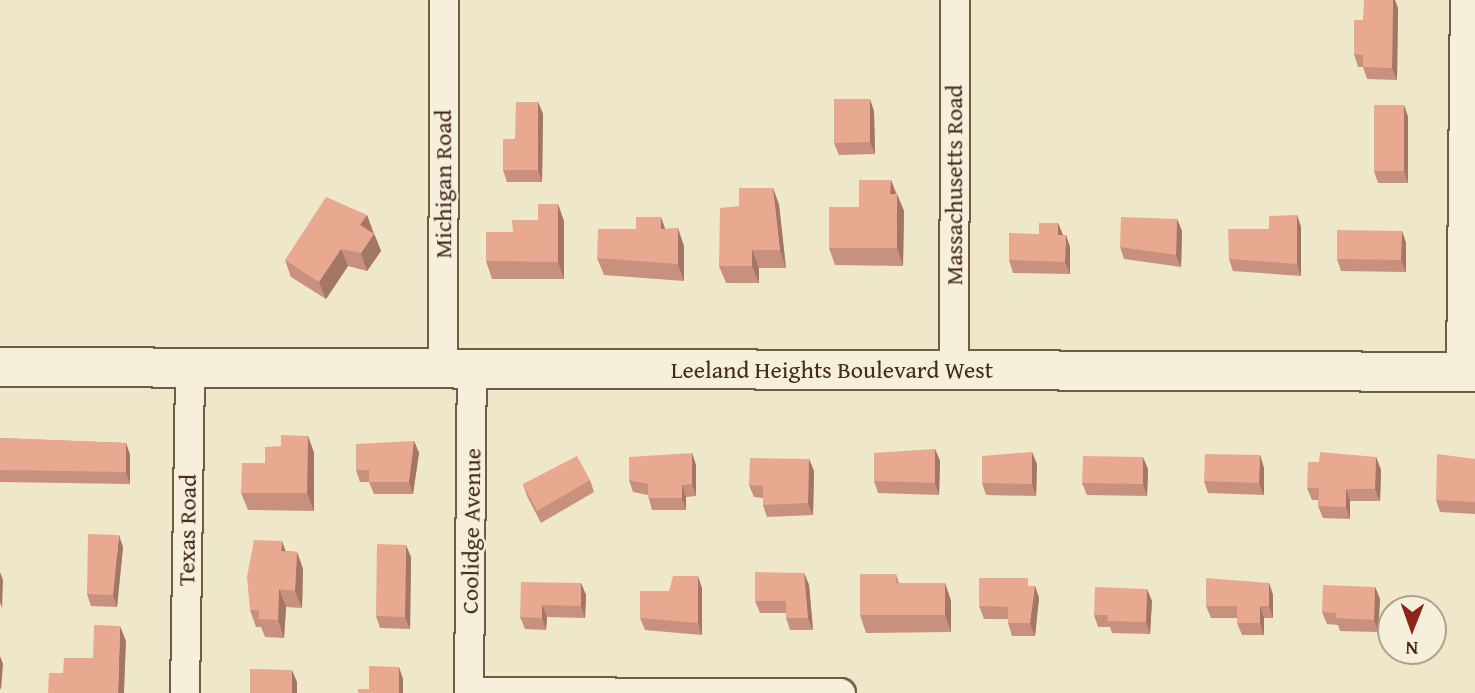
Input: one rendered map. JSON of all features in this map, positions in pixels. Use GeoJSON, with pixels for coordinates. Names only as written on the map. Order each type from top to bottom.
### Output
{"type":"FeatureCollection","features":[{"type":"Feature","properties":{"kind":"main road","name":"Leeland Heights Boulevard West"},"geometry":{"type":"LineString","coordinates":[[0,367],[1468,372]]}},
{"type":"Feature","properties":{"kind":"street","name":"Michigan Road"},"geometry":{"type":"LineString","coordinates":[[444,0],[458,368]]}},
{"type":"Feature","properties":{"kind":"street","name":"Massachusetts Road"},"geometry":{"type":"LineString","coordinates":[[954,370],[955,0]]}},
{"type":"Feature","properties":{"kind":"street"},"geometry":{"type":"LineString","coordinates":[[1465,0],[1468,372]]}},
{"type":"Feature","properties":{"kind":"street","name":"Texas Road"},"geometry":{"type":"LineString","coordinates":[[185,693],[190,368]]}},
{"type":"Feature","properties":{"kind":"street","name":"Coolidge Avenue"},"geometry":{"type":"LineString","coordinates":[[458,368],[469,692]]}},
{"type":"Feature","properties":{"kind":"street"},"geometry":{"type":"LineString","coordinates":[[469,692],[841,693]]}},
{"type":"Feature","properties":{"kind":"building"},"geometry":{"type":"Polygon","coordinates":[[[1364,0],[1393,0],[1392,68],[1363,67],[1363,55],[1354,54],[1354,20],[1363,20],[1364,0]]]}},
{"type":"Feature","properties":{"kind":"building"},"geometry":{"type":"Polygon","coordinates":[[[834,99],[870,99],[870,142],[834,143],[834,99]]]}},
{"type":"Feature","properties":{"kind":"building"},"geometry":{"type":"Polygon","coordinates":[[[516,102],[538,102],[538,170],[503,170],[503,139],[515,139],[516,102]]]}},
{"type":"Feature","properties":{"kind":"building"},"geometry":{"type":"Polygon","coordinates":[[[1374,105],[1404,105],[1404,171],[1374,171],[1374,105]]]}},
{"type":"Feature","properties":{"kind":"building"},"geometry":{"type":"Polygon","coordinates":[[[859,180],[891,180],[890,194],[897,194],[897,248],[829,248],[829,207],[859,207],[859,180]]]}},
{"type":"Feature","properties":{"kind":"building"},"geometry":{"type":"Polygon","coordinates":[[[739,188],[773,188],[780,250],[752,250],[752,266],[719,266],[720,208],[739,206],[739,188]]]}},
{"type":"Feature","properties":{"kind":"building"},"geometry":{"type":"Polygon","coordinates":[[[326,197],[367,215],[360,225],[374,234],[361,253],[341,249],[319,282],[285,260],[326,197]]]}},
{"type":"Feature","properties":{"kind":"building"},"geometry":{"type":"Polygon","coordinates":[[[538,204],[558,204],[558,262],[486,261],[486,232],[513,232],[512,220],[538,220],[538,204]]]}},
{"type":"Feature","properties":{"kind":"building"},"geometry":{"type":"Polygon","coordinates":[[[1297,215],[1297,264],[1229,259],[1228,229],[1269,229],[1269,216],[1297,215]]]}},
{"type":"Feature","properties":{"kind":"building"},"geometry":{"type":"Polygon","coordinates":[[[636,217],[661,217],[661,229],[678,228],[678,264],[597,258],[598,229],[636,229],[636,217]]]}},
{"type":"Feature","properties":{"kind":"building"},"geometry":{"type":"Polygon","coordinates":[[[1121,217],[1177,219],[1176,255],[1120,247],[1121,217]]]}},
{"type":"Feature","properties":{"kind":"building"},"geometry":{"type":"Polygon","coordinates":[[[1039,223],[1058,223],[1058,235],[1066,235],[1065,262],[1009,260],[1009,233],[1039,234],[1039,223]]]}},
{"type":"Feature","properties":{"kind":"building"},"geometry":{"type":"Polygon","coordinates":[[[1337,230],[1402,231],[1401,260],[1337,259],[1337,230]]]}},
{"type":"Feature","properties":{"kind":"building"},"geometry":{"type":"Polygon","coordinates":[[[281,435],[308,436],[307,493],[241,493],[242,463],[265,463],[265,447],[281,446],[281,435]]]}},
{"type":"Feature","properties":{"kind":"building"},"geometry":{"type":"Polygon","coordinates":[[[0,438],[126,443],[126,472],[0,470],[0,438]]]}},
{"type":"Feature","properties":{"kind":"building"},"geometry":{"type":"Polygon","coordinates":[[[414,441],[409,482],[369,482],[369,470],[356,470],[356,444],[414,441]]]}},
{"type":"Feature","properties":{"kind":"building"},"geometry":{"type":"Polygon","coordinates":[[[935,449],[935,483],[874,481],[874,453],[935,449]]]}},
{"type":"Feature","properties":{"kind":"building"},"geometry":{"type":"Polygon","coordinates":[[[1032,452],[1032,484],[982,483],[982,456],[1032,452]]]}},
{"type":"Feature","properties":{"kind":"building"},"geometry":{"type":"Polygon","coordinates":[[[1320,452],[1376,457],[1375,489],[1346,489],[1346,507],[1318,506],[1319,488],[1307,488],[1308,462],[1319,462],[1320,452]]]}},
{"type":"Feature","properties":{"kind":"building"},"geometry":{"type":"Polygon","coordinates":[[[692,453],[692,484],[682,485],[682,498],[648,498],[648,484],[629,480],[629,457],[692,453]]]}},
{"type":"Feature","properties":{"kind":"building"},"geometry":{"type":"Polygon","coordinates":[[[1205,454],[1260,455],[1259,483],[1204,481],[1205,454]]]}},
{"type":"Feature","properties":{"kind":"building"},"geometry":{"type":"Polygon","coordinates":[[[1437,454],[1475,459],[1475,502],[1436,500],[1437,454]]]}},
{"type":"Feature","properties":{"kind":"building"},"geometry":{"type":"Polygon","coordinates":[[[577,456],[590,480],[537,511],[523,484],[577,456]]]}},
{"type":"Feature","properties":{"kind":"building"},"geometry":{"type":"Polygon","coordinates":[[[1083,456],[1143,457],[1143,484],[1082,483],[1083,456]]]}},
{"type":"Feature","properties":{"kind":"building"},"geometry":{"type":"Polygon","coordinates":[[[750,458],[809,459],[808,503],[763,505],[763,486],[749,485],[750,458]]]}},
{"type":"Feature","properties":{"kind":"building"},"geometry":{"type":"Polygon","coordinates":[[[88,534],[119,535],[113,595],[87,594],[88,534]]]}},
{"type":"Feature","properties":{"kind":"building"},"geometry":{"type":"Polygon","coordinates":[[[254,540],[282,541],[281,551],[297,552],[295,591],[279,589],[278,620],[259,619],[259,610],[250,610],[247,577],[254,540]]]}},
{"type":"Feature","properties":{"kind":"building"},"geometry":{"type":"Polygon","coordinates":[[[377,544],[406,545],[405,617],[376,616],[377,544]]]}},
{"type":"Feature","properties":{"kind":"building"},"geometry":{"type":"Polygon","coordinates":[[[755,572],[804,573],[808,618],[786,618],[786,601],[755,601],[755,572]]]}},
{"type":"Feature","properties":{"kind":"building"},"geometry":{"type":"Polygon","coordinates":[[[860,574],[896,574],[896,583],[945,583],[945,615],[860,615],[860,574]]]}},
{"type":"Feature","properties":{"kind":"building"},"geometry":{"type":"Polygon","coordinates":[[[673,576],[698,576],[698,623],[640,618],[640,591],[669,591],[673,576]]]}},
{"type":"Feature","properties":{"kind":"building"},"geometry":{"type":"Polygon","coordinates":[[[979,578],[1028,578],[1028,586],[1035,586],[1030,623],[1008,623],[1008,607],[979,606],[979,578]]]}},
{"type":"Feature","properties":{"kind":"building"},"geometry":{"type":"Polygon","coordinates":[[[1206,578],[1269,583],[1269,606],[1260,606],[1260,623],[1237,623],[1237,606],[1206,606],[1206,578]]]}},
{"type":"Feature","properties":{"kind":"building"},"geometry":{"type":"Polygon","coordinates":[[[521,582],[581,583],[581,606],[542,605],[542,618],[520,617],[521,582]]]}},
{"type":"Feature","properties":{"kind":"building"},"geometry":{"type":"Polygon","coordinates":[[[1323,585],[1375,587],[1374,620],[1336,618],[1336,613],[1322,612],[1323,585]]]}},
{"type":"Feature","properties":{"kind":"building"},"geometry":{"type":"Polygon","coordinates":[[[1095,587],[1147,589],[1146,622],[1107,621],[1108,615],[1094,615],[1095,587]]]}},
{"type":"Feature","properties":{"kind":"building"},"geometry":{"type":"Polygon","coordinates":[[[94,625],[120,626],[118,693],[48,693],[49,673],[63,673],[64,658],[93,658],[94,625]]]}},
{"type":"Feature","properties":{"kind":"building"},"geometry":{"type":"Polygon","coordinates":[[[369,666],[399,667],[399,693],[358,693],[358,689],[369,689],[369,666]]]}},
{"type":"Feature","properties":{"kind":"building"},"geometry":{"type":"Polygon","coordinates":[[[250,669],[292,670],[292,693],[250,693],[250,669]]]}}]}
